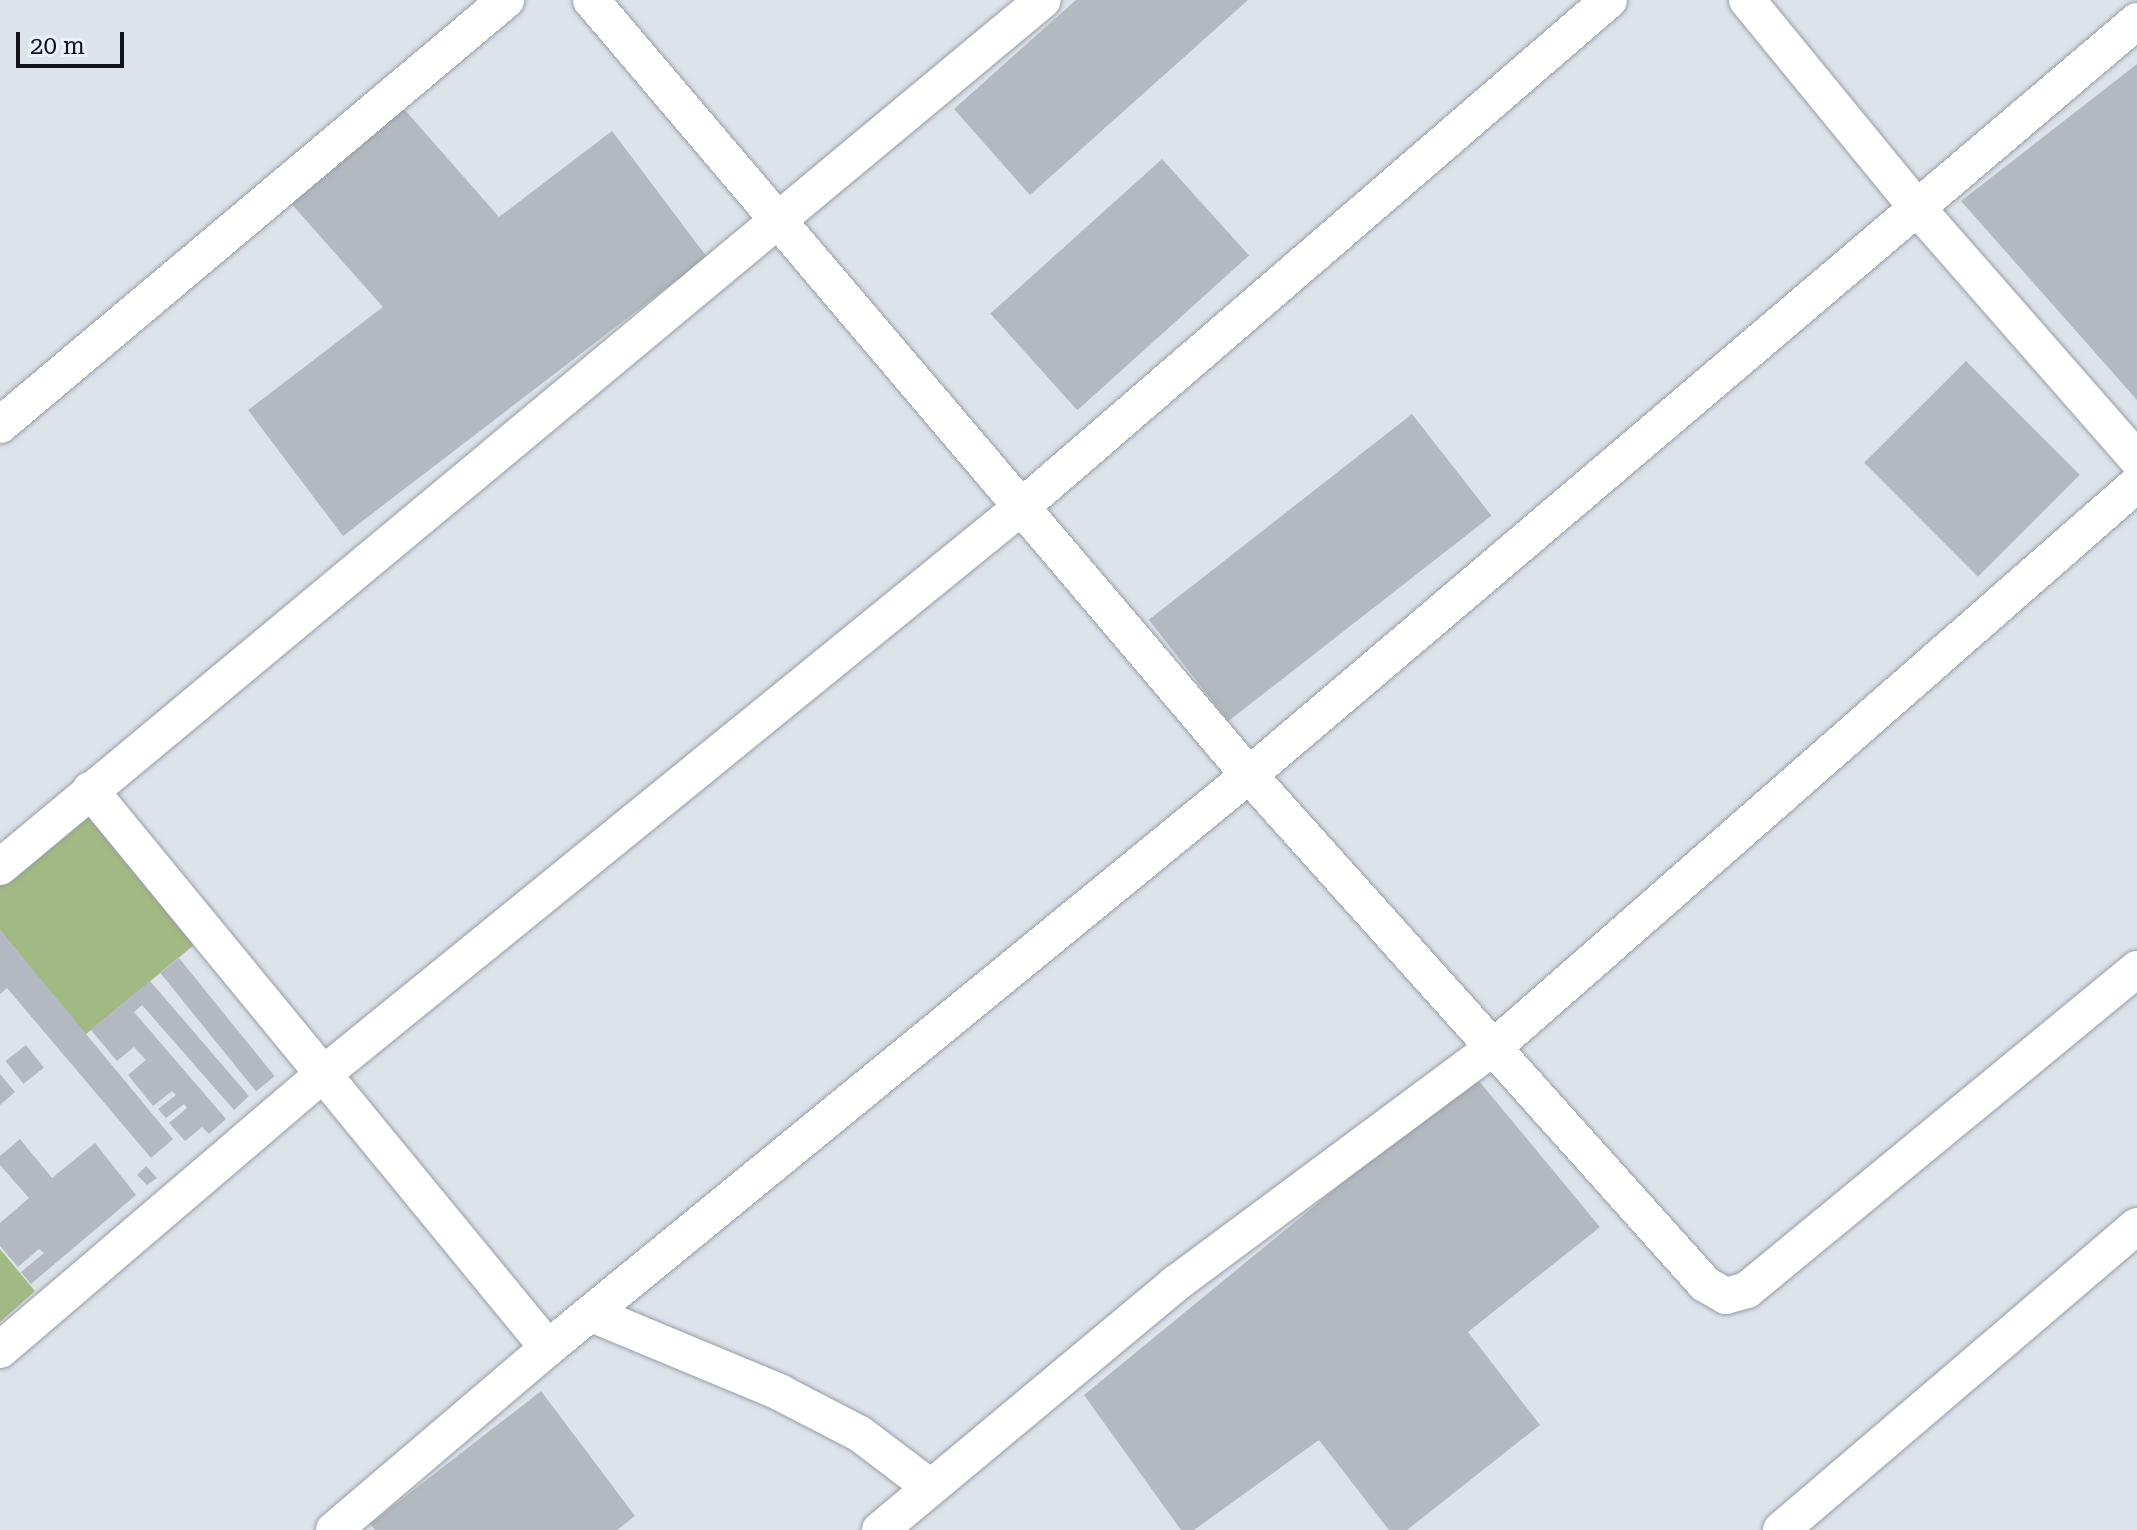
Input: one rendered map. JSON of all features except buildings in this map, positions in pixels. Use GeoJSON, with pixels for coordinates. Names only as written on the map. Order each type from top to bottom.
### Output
{"type":"FeatureCollection","features":[{"type":"Feature","properties":{"kind":"street"},"geometry":{"type":"LineString","coordinates":[[0,425],[506,0]]}},
{"type":"Feature","properties":{"kind":"street"},"geometry":{"type":"LineString","coordinates":[[591,0],[1019,509],[1249,775],[1705,1284],[1726,1296],[1747,1290],[2137,969]]}},
{"type":"Feature","properties":{"kind":"street"},"geometry":{"type":"LineString","coordinates":[[0,867],[1043,0]]}},
{"type":"Feature","properties":{"kind":"street"},"geometry":{"type":"LineString","coordinates":[[0,1350],[321,1076],[1019,509],[1609,0]]}},
{"type":"Feature","properties":{"kind":"street"},"geometry":{"type":"LineString","coordinates":[[1747,0],[1918,209],[2137,459]]}},
{"type":"Feature","properties":{"kind":"street"},"geometry":{"type":"LineString","coordinates":[[334,1530],[548,1348],[1249,775],[2137,21]]}},
{"type":"Feature","properties":{"kind":"street"},"geometry":{"type":"LineString","coordinates":[[901,1524],[930,1487],[1175,1284],[1493,1048],[2137,484]]}},
{"type":"Feature","properties":{"kind":"street"},"geometry":{"type":"LineString","coordinates":[[90,790],[321,1076],[548,1348]]}},
{"type":"Feature","properties":{"kind":"street"},"geometry":{"type":"LineString","coordinates":[[1781,1530],[2137,1226]]}},
{"type":"Feature","properties":{"kind":"street"},"geometry":{"type":"LineString","coordinates":[[592,1314],[792,1399],[860,1434],[930,1487]]}},
{"type":"Feature","properties":{"kind":"green space"},"geometry":{"type":"Polygon","coordinates":[[[87,814],[194,945],[85,1035],[0,930],[0,886],[87,814]]]}},
{"type":"Feature","properties":{"kind":"green space"},"geometry":{"type":"Polygon","coordinates":[[[0,1249],[35,1291],[0,1322],[0,1249]]]}}]}
